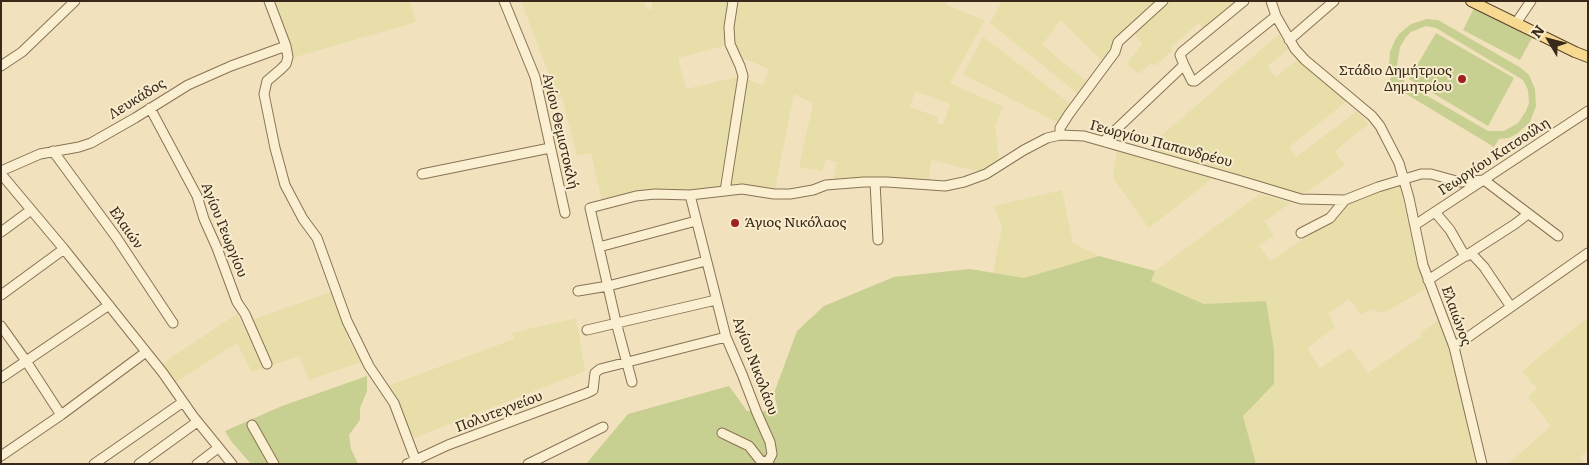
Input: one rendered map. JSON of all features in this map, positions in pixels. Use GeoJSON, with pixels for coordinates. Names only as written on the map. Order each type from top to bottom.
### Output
{"type":"FeatureCollection","features":[{"type":"Feature","properties":{"kind":"main road"},"geometry":{"type":"LineString","coordinates":[[1471,1],[1578,47],[1586,54]]}},
{"type":"Feature","properties":{"kind":"main road"},"geometry":{"type":"LineString","coordinates":[[1487,1],[1518,20]]}},
{"type":"Feature","properties":{"kind":"street"},"geometry":{"type":"LineString","coordinates":[[1,66],[22,52],[75,1]]}},
{"type":"Feature","properties":{"kind":"street"},"geometry":{"type":"LineString","coordinates":[[269,1],[286,46],[288,57],[286,64],[267,81],[264,94],[285,186],[317,238],[347,321],[369,366],[394,403],[413,463]]}},
{"type":"Feature","properties":{"kind":"street","name":"Αγίου Θεμιστοκλή"},"geometry":{"type":"LineString","coordinates":[[504,1],[535,78],[565,213]]}},
{"type":"Feature","properties":{"kind":"street"},"geometry":{"type":"LineString","coordinates":[[725,190],[743,76],[730,44],[728,27],[733,1]]}},
{"type":"Feature","properties":{"kind":"street"},"geometry":{"type":"LineString","coordinates":[[1060,135],[1060,128],[1115,52],[1118,42],[1163,1]]}},
{"type":"Feature","properties":{"kind":"street"},"geometry":{"type":"LineString","coordinates":[[1244,1],[1180,55],[1192,81],[1195,81],[1276,16]]}},
{"type":"Feature","properties":{"kind":"street","name":"Ελαιώνος"},"geometry":{"type":"LineString","coordinates":[[1271,1],[1288,40],[1305,60],[1376,121],[1400,163],[1423,265],[1454,347],[1482,464]]}},
{"type":"Feature","properties":{"kind":"street"},"geometry":{"type":"LineString","coordinates":[[1288,40],[1334,1]]}},
{"type":"Feature","properties":{"kind":"street"},"geometry":{"type":"LineString","coordinates":[[1518,20],[1531,1]]}},
{"type":"Feature","properties":{"kind":"street","name":"Λευκάδος"},"geometry":{"type":"LineString","coordinates":[[1,173],[40,154],[91,143],[172,94],[201,79],[286,46]]}},
{"type":"Feature","properties":{"kind":"street"},"geometry":{"type":"LineString","coordinates":[[1104,141],[1184,65]]}},
{"type":"Feature","properties":{"kind":"street","name":"Αγίου Γεωργίου"},"geometry":{"type":"LineString","coordinates":[[150,108],[197,196],[204,219],[238,302],[267,364]]}},
{"type":"Feature","properties":{"kind":"street","name":"Γεωργίου Κατσούλη"},"geometry":{"type":"LineString","coordinates":[[1415,226],[1587,113]]}},
{"type":"Feature","properties":{"kind":"street","name":"Γεωργίου Παπανδρέου"},"geometry":{"type":"LineString","coordinates":[[599,247],[590,208],[636,196],[656,194],[690,196],[742,189],[774,194],[790,194],[813,190],[826,185],[875,182],[945,186],[986,174],[1024,150],[1047,138],[1060,135],[1084,136],[1104,141],[1301,199],[1345,200],[1404,178],[1426,174],[1460,182],[1484,180]]}},
{"type":"Feature","properties":{"kind":"street"},"geometry":{"type":"LineString","coordinates":[[422,174],[550,148]]}},
{"type":"Feature","properties":{"kind":"street","name":"Ελαιών"},"geometry":{"type":"LineString","coordinates":[[53,151],[116,237],[172,323]]}},
{"type":"Feature","properties":{"kind":"street"},"geometry":{"type":"LineString","coordinates":[[1,173],[109,305],[197,422],[232,464]]}},
{"type":"Feature","properties":{"kind":"street"},"geometry":{"type":"LineString","coordinates":[[1484,180],[1558,236]]}},
{"type":"Feature","properties":{"kind":"street"},"geometry":{"type":"LineString","coordinates":[[875,182],[878,240]]}},
{"type":"Feature","properties":{"kind":"street","name":"Αγίου Νικολάου"},"geometry":{"type":"LineString","coordinates":[[690,196],[726,337],[770,442],[772,454],[768,462],[760,460],[749,446],[722,433]]}},
{"type":"Feature","properties":{"kind":"street"},"geometry":{"type":"LineString","coordinates":[[1301,233],[1330,218],[1345,200]]}},
{"type":"Feature","properties":{"kind":"street"},"geometry":{"type":"LineString","coordinates":[[1,232],[31,210]]}},
{"type":"Feature","properties":{"kind":"street"},"geometry":{"type":"LineString","coordinates":[[1435,212],[1450,230],[1462,251],[1469,254],[1484,267],[1511,307]]}},
{"type":"Feature","properties":{"kind":"street"},"geometry":{"type":"LineString","coordinates":[[1428,280],[1528,214]]}},
{"type":"Feature","properties":{"kind":"street"},"geometry":{"type":"LineString","coordinates":[[632,382],[599,247],[696,221]]}},
{"type":"Feature","properties":{"kind":"street"},"geometry":{"type":"LineString","coordinates":[[1,295],[64,249]]}},
{"type":"Feature","properties":{"kind":"street"},"geometry":{"type":"LineString","coordinates":[[1454,347],[1588,253]]}},
{"type":"Feature","properties":{"kind":"street"},"geometry":{"type":"LineString","coordinates":[[578,291],[608,286],[706,261]]}},
{"type":"Feature","properties":{"kind":"street"},"geometry":{"type":"LineString","coordinates":[[587,330],[716,300]]}},
{"type":"Feature","properties":{"kind":"street"},"geometry":{"type":"LineString","coordinates":[[1,378],[109,305]]}},
{"type":"Feature","properties":{"kind":"street"},"geometry":{"type":"LineString","coordinates":[[1,326],[61,415]]}},
{"type":"Feature","properties":{"kind":"street"},"geometry":{"type":"LineString","coordinates":[[628,362],[726,337]]}},
{"type":"Feature","properties":{"kind":"street"},"geometry":{"type":"LineString","coordinates":[[1,456],[61,415],[146,352]]}},
{"type":"Feature","properties":{"kind":"street","name":"Πολυτεχνείου"},"geometry":{"type":"LineString","coordinates":[[413,463],[448,446],[593,390],[594,373],[600,369],[628,362]]}},
{"type":"Feature","properties":{"kind":"street"},"geometry":{"type":"LineString","coordinates":[[94,464],[183,402]]}},
{"type":"Feature","properties":{"kind":"street"},"geometry":{"type":"LineString","coordinates":[[139,464],[197,422]]}},
{"type":"Feature","properties":{"kind":"street"},"geometry":{"type":"LineString","coordinates":[[252,425],[274,464]]}},
{"type":"Feature","properties":{"kind":"street"},"geometry":{"type":"LineString","coordinates":[[528,464],[604,428]]}},
{"type":"Feature","properties":{"kind":"street"},"geometry":{"type":"LineString","coordinates":[[197,464],[218,448]]}},
{"type":"Feature","properties":{"kind":"shaded area"},"geometry":{"type":"Polygon","coordinates":[[[272,1],[410,1],[416,22],[292,58],[272,1]]]}},
{"type":"Feature","properties":{"kind":"shaded area"},"geometry":{"type":"Polygon","coordinates":[[[521,1],[644,1],[647,9],[652,9],[652,1],[728,1],[724,46],[678,58],[686,89],[737,77],[719,188],[602,201],[591,153],[577,156],[562,97],[558,98],[521,1]]]}},
{"type":"Feature","properties":{"kind":"shaded area"},"geometry":{"type":"Polygon","coordinates":[[[735,1],[947,1],[946,5],[985,20],[950,83],[1003,107],[995,126],[999,161],[981,172],[931,160],[929,181],[833,181],[837,162],[826,159],[822,171],[799,167],[813,103],[794,94],[775,190],[727,187],[745,79],[763,85],[769,69],[737,56],[731,43],[735,1]],[[915,91],[910,107],[938,117],[937,123],[943,125],[950,104],[915,91]]]}},
{"type":"Feature","properties":{"kind":"shaded area"},"geometry":{"type":"Polygon","coordinates":[[[1002,1],[1161,1],[1120,36],[1102,61],[1061,20],[1042,45],[1086,81],[1078,94],[990,23],[1002,1]]]}},
{"type":"Feature","properties":{"kind":"shaded area"},"geometry":{"type":"Polygon","coordinates":[[[1166,1],[1239,1],[1204,31],[1199,23],[1171,47],[1173,50],[1155,66],[1151,63],[1139,74],[1126,64],[1142,44],[1133,31],[1166,1]]]}},
{"type":"Feature","properties":{"kind":"shaded area"},"geometry":{"type":"Polygon","coordinates":[[[1279,34],[1288,50],[1267,66],[1276,77],[1298,59],[1347,101],[1289,147],[1296,157],[1357,111],[1368,124],[1335,151],[1345,165],[1299,197],[1154,154],[1154,142],[1279,34]]]}},
{"type":"Feature","properties":{"kind":"shaded area"},"geometry":{"type":"Polygon","coordinates":[[[983,37],[1071,104],[1058,123],[963,74],[983,37]]]}},
{"type":"Feature","properties":{"kind":"shaded area"},"geometry":{"type":"Polygon","coordinates":[[[1117,151],[1212,179],[1149,228],[1113,178],[1117,151]]]}},
{"type":"Feature","properties":{"kind":"shaded area"},"geometry":{"type":"Polygon","coordinates":[[[1399,183],[1417,265],[1425,285],[1424,290],[1383,313],[1370,309],[1361,315],[1349,299],[1328,314],[1335,327],[1307,348],[1320,368],[1350,348],[1368,373],[1421,337],[1420,333],[1440,319],[1445,328],[1477,464],[1256,464],[1243,416],[1274,384],[1266,301],[1204,304],[1151,281],[1155,271],[1260,194],[1291,203],[1264,221],[1274,235],[1259,246],[1271,261],[1321,227],[1345,204],[1399,183]]]}},
{"type":"Feature","properties":{"kind":"shaded area"},"geometry":{"type":"Polygon","coordinates":[[[1062,190],[1073,243],[1099,256],[1024,278],[993,273],[1002,228],[994,206],[1062,190]]]}},
{"type":"Feature","properties":{"kind":"shaded area"},"geometry":{"type":"Polygon","coordinates":[[[331,292],[349,342],[361,362],[309,380],[299,356],[270,366],[249,321],[331,292]]]}},
{"type":"Feature","properties":{"kind":"shaded area"},"geometry":{"type":"Polygon","coordinates":[[[237,314],[264,368],[252,372],[237,343],[173,384],[160,365],[237,314]]]}},
{"type":"Feature","properties":{"kind":"shaded area"},"geometry":{"type":"Polygon","coordinates":[[[1588,317],[1588,450],[1580,457],[1585,464],[1508,464],[1551,426],[1528,397],[1537,389],[1522,371],[1588,317]]]}},
{"type":"Feature","properties":{"kind":"shaded area"},"geometry":{"type":"Polygon","coordinates":[[[576,318],[585,371],[414,438],[396,402],[385,387],[514,339],[512,333],[576,318]]]}},
{"type":"Feature","properties":{"kind":"green space"},"geometry":{"type":"Polygon","coordinates":[[[1474,8],[1532,38],[1520,60],[1463,30],[1474,8]]]}},
{"type":"Feature","properties":{"kind":"green space"},"geometry":{"type":"Polygon","coordinates":[[[1427,19],[1438,20],[1521,68],[1529,75],[1535,89],[1536,106],[1530,122],[1509,138],[1499,139],[1494,147],[1388,83],[1392,76],[1389,66],[1390,52],[1399,34],[1411,24],[1427,19]],[[1426,26],[1411,32],[1400,47],[1397,65],[1405,83],[1488,131],[1504,131],[1518,123],[1529,103],[1528,90],[1523,80],[1436,28],[1426,26]]]}},
{"type":"Feature","properties":{"kind":"green space","name":"Στάδιο Δημήτριος Δημητρίου"},"geometry":{"type":"Polygon","coordinates":[[[1436,33],[1514,78],[1488,126],[1409,79],[1436,33]]]}},
{"type":"Feature","properties":{"kind":"green space"},"geometry":{"type":"Polygon","coordinates":[[[1099,256],[1155,271],[1151,281],[1204,304],[1266,301],[1274,350],[1274,384],[1243,416],[1256,464],[586,464],[628,414],[729,386],[747,411],[778,411],[774,393],[797,331],[824,306],[894,277],[970,269],[1024,278],[1099,256]]]}},
{"type":"Feature","properties":{"kind":"green space"},"geometry":{"type":"Polygon","coordinates":[[[367,376],[367,391],[360,408],[360,420],[349,435],[351,449],[358,464],[251,464],[225,431],[282,406],[367,376]]]}},
{"type":"Feature","properties":{"kind":"place","name":"Στάδιο Δημήτριος Δημητρίου"},"geometry":{"type":"Point","coordinates":[1462,79]}},
{"type":"Feature","properties":{"kind":"place","name":"Άγιος Νικόλαος"},"geometry":{"type":"Point","coordinates":[735,223]}}]}
